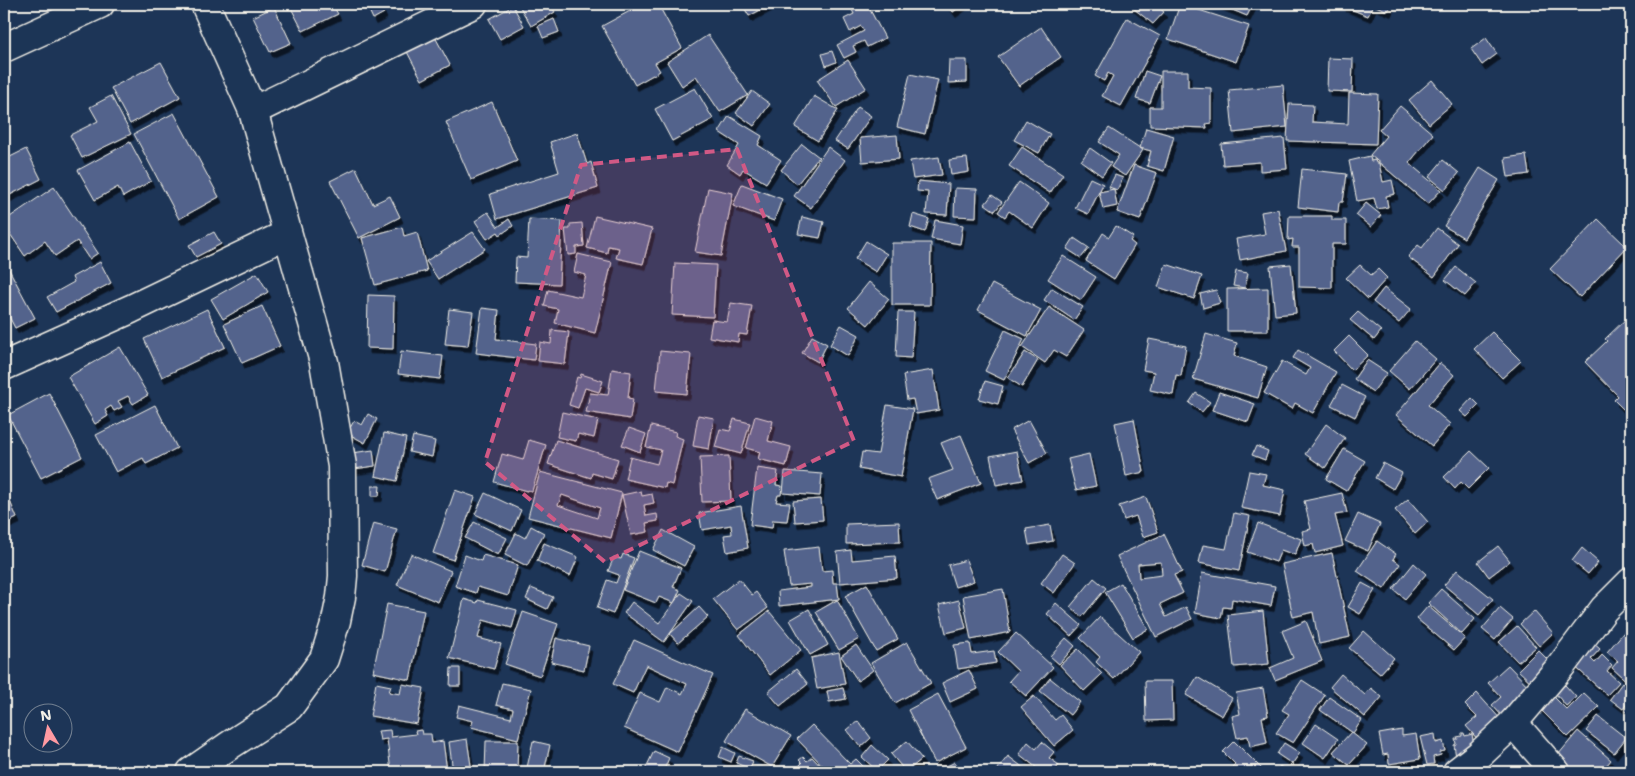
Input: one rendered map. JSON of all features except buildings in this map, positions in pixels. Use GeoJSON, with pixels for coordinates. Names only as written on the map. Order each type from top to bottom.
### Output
{"type":"FeatureCollection","features":[{"type":"Feature","properties":{"kind":"street"},"geometry":{"type":"LineString","coordinates":[[4,48],[100,4]]}},
{"type":"Feature","properties":{"kind":"street"},"geometry":{"type":"LineString","coordinates":[[191,772],[289,707],[324,659],[336,621],[343,576],[342,466],[324,362],[252,111],[205,4]]}},
{"type":"Feature","properties":{"kind":"street"},"geometry":{"type":"LineString","coordinates":[[252,111],[473,4]]}},
{"type":"Feature","properties":{"kind":"street"},"geometry":{"type":"LineString","coordinates":[[4,366],[131,309],[287,234]]}},
{"type":"Feature","properties":{"kind":"street"},"geometry":{"type":"LineString","coordinates":[[1456,772],[1479,756],[1513,723],[1561,666],[1604,609],[1631,582]]}},
{"type":"Feature","properties":{"kind":"street"},"geometry":{"type":"LineString","coordinates":[[1513,723],[1556,772]]}},
{"type":"Feature","properties":{"kind":"highlighted area"},"geometry":{"type":"Polygon","coordinates":[[[737,149],[854,441],[605,562],[485,462],[581,165],[737,149]]]}}]}
